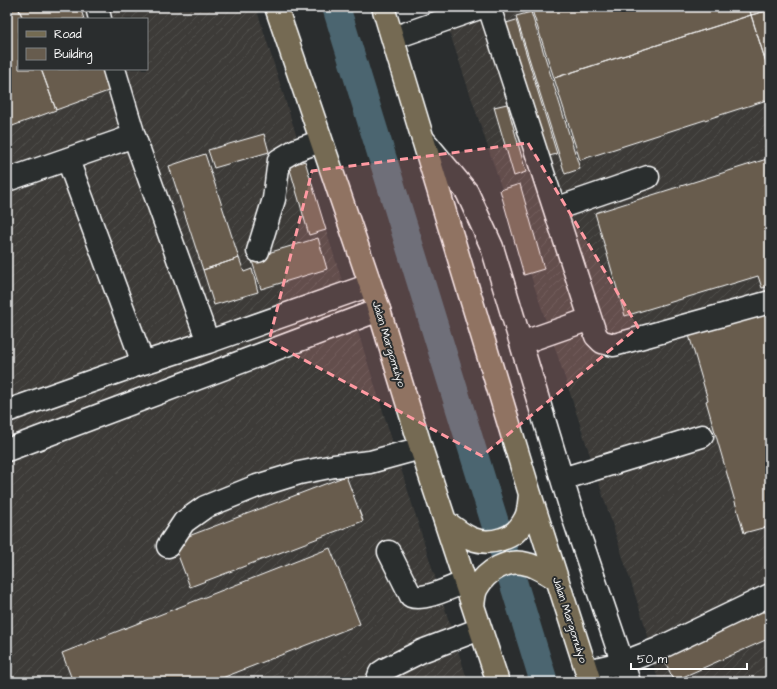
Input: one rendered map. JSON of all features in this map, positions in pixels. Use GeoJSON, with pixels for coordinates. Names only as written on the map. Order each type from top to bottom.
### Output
{"type":"FeatureCollection","features":[{"type":"Feature","properties":{"kind":"main road","name":"Jalan Margomulyo"},"geometry":{"type":"LineString","coordinates":[[276,7],[379,310],[421,448],[452,527],[480,629],[498,682]]}},
{"type":"Feature","properties":{"kind":"main road","name":"Jalan Margomulyo"},"geometry":{"type":"LineString","coordinates":[[383,7],[423,139],[528,503],[552,577],[588,677]]}},
{"type":"Feature","properties":{"kind":"main road"},"geometry":{"type":"LineString","coordinates":[[452,527],[475,540],[483,542],[508,538],[518,530],[526,518],[528,503]]}},
{"type":"Feature","properties":{"kind":"main road"},"geometry":{"type":"LineString","coordinates":[[471,592],[490,572],[506,564],[516,562],[526,563],[552,577]]}},
{"type":"Feature","properties":{"kind":"lane"},"geometry":{"type":"LineString","coordinates":[[96,7],[100,18]]}},
{"type":"Feature","properties":{"kind":"lane"},"geometry":{"type":"LineString","coordinates":[[393,38],[482,7]]}},
{"type":"Feature","properties":{"kind":"lane"},"geometry":{"type":"LineString","coordinates":[[489,7],[596,336],[602,342],[614,345],[770,302]]}},
{"type":"Feature","properties":{"kind":"lane"},"geometry":{"type":"LineString","coordinates":[[114,70],[134,136],[208,342]]}},
{"type":"Feature","properties":{"kind":"lane"},"geometry":{"type":"LineString","coordinates":[[7,180],[134,136]]}},
{"type":"Feature","properties":{"kind":"lane"},"geometry":{"type":"LineString","coordinates":[[423,139],[467,192],[492,247],[562,479],[625,672]]}},
{"type":"Feature","properties":{"kind":"lane"},"geometry":{"type":"LineString","coordinates":[[258,251],[274,199],[279,160],[296,150],[321,141]]}},
{"type":"Feature","properties":{"kind":"lane"},"geometry":{"type":"LineString","coordinates":[[68,160],[143,363]]}},
{"type":"Feature","properties":{"kind":"lane"},"geometry":{"type":"LineString","coordinates":[[555,209],[648,177]]}},
{"type":"Feature","properties":{"kind":"lane"},"geometry":{"type":"LineString","coordinates":[[7,411],[370,285]]}},
{"type":"Feature","properties":{"kind":"lane"},"geometry":{"type":"LineString","coordinates":[[7,450],[379,310]]}},
{"type":"Feature","properties":{"kind":"lane"},"geometry":{"type":"LineString","coordinates":[[521,343],[590,319]]}},
{"type":"Feature","properties":{"kind":"lane"},"geometry":{"type":"LineString","coordinates":[[562,479],[702,436]]}},
{"type":"Feature","properties":{"kind":"lane"},"geometry":{"type":"LineString","coordinates":[[168,546],[184,522],[205,507],[257,486],[298,473],[334,466],[370,462],[421,448]]}},
{"type":"Feature","properties":{"kind":"lane"},"geometry":{"type":"LineString","coordinates":[[389,552],[410,596],[415,597],[434,594],[471,592]]}},
{"type":"Feature","properties":{"kind":"lane"},"geometry":{"type":"LineString","coordinates":[[588,677],[625,672],[658,649],[770,595]]}},
{"type":"Feature","properties":{"kind":"lane"},"geometry":{"type":"LineString","coordinates":[[377,682],[380,674],[386,669],[422,651],[480,629]]}},
{"type":"Feature","properties":{"kind":"highlighted area"},"geometry":{"type":"Polygon","coordinates":[[[528,143],[638,327],[482,456],[269,341],[312,171],[528,143]]]}},
{"type":"Feature","properties":{"kind":"shaded area"},"geometry":{"type":"Polygon","coordinates":[[[7,7],[256,7],[468,682],[7,682],[7,7]]]}},
{"type":"Feature","properties":{"kind":"shaded area"},"geometry":{"type":"Polygon","coordinates":[[[441,7],[770,7],[770,682],[659,682],[653,663],[647,632],[566,381],[441,7]]]}},
{"type":"Feature","properties":{"kind":"building"},"geometry":{"type":"Polygon","coordinates":[[[7,7],[18,7],[23,18],[18,18],[18,70],[41,70],[56,110],[7,128],[7,7]]]}},
{"type":"Feature","properties":{"kind":"building"},"geometry":{"type":"Polygon","coordinates":[[[18,7],[80,7],[84,18],[23,18],[18,7]]]}},
{"type":"Feature","properties":{"kind":"building"},"geometry":{"type":"Polygon","coordinates":[[[531,7],[749,7],[751,15],[554,78],[531,7]]]}},
{"type":"Feature","properties":{"kind":"building"},"geometry":{"type":"Polygon","coordinates":[[[749,7],[770,7],[770,10],[751,15],[749,7]]]}},
{"type":"Feature","properties":{"kind":"building"},"geometry":{"type":"Polygon","coordinates":[[[770,10],[770,75],[751,15],[770,10]]]}},
{"type":"Feature","properties":{"kind":"building"},"geometry":{"type":"Polygon","coordinates":[[[531,12],[580,169],[565,174],[516,16],[531,12]]]}},
{"type":"Feature","properties":{"kind":"building"},"geometry":{"type":"Polygon","coordinates":[[[751,15],[770,75],[770,99],[580,160],[554,78],[751,15]]]}},
{"type":"Feature","properties":{"kind":"building"},"geometry":{"type":"Polygon","coordinates":[[[516,20],[557,154],[545,157],[503,24],[516,20]]]}},
{"type":"Feature","properties":{"kind":"building"},"geometry":{"type":"Polygon","coordinates":[[[41,70],[103,70],[111,90],[56,110],[41,70]]]}},
{"type":"Feature","properties":{"kind":"building"},"geometry":{"type":"Polygon","coordinates":[[[507,104],[526,172],[514,176],[494,107],[507,104]]]}},
{"type":"Feature","properties":{"kind":"building"},"geometry":{"type":"Polygon","coordinates":[[[264,134],[269,152],[214,168],[208,150],[264,134]]]}},
{"type":"Feature","properties":{"kind":"building"},"geometry":{"type":"Polygon","coordinates":[[[205,154],[239,258],[203,270],[169,166],[205,154]]]}},
{"type":"Feature","properties":{"kind":"building"},"geometry":{"type":"Polygon","coordinates":[[[770,158],[770,286],[762,288],[758,276],[625,316],[595,213],[770,158]]]}},
{"type":"Feature","properties":{"kind":"building"},"geometry":{"type":"Polygon","coordinates":[[[305,161],[326,230],[309,235],[289,166],[305,161]]]}},
{"type":"Feature","properties":{"kind":"building"},"geometry":{"type":"Polygon","coordinates":[[[520,184],[544,269],[524,275],[500,190],[520,184]]]}},
{"type":"Feature","properties":{"kind":"building"},"geometry":{"type":"Polygon","coordinates":[[[318,238],[327,269],[261,289],[251,258],[318,238]]]}},
{"type":"Feature","properties":{"kind":"building"},"geometry":{"type":"Polygon","coordinates":[[[239,258],[244,272],[252,269],[258,292],[214,305],[203,270],[239,258]]]}},
{"type":"Feature","properties":{"kind":"building"},"geometry":{"type":"Polygon","coordinates":[[[770,310],[770,526],[744,533],[706,401],[708,400],[689,335],[770,310]]]}},
{"type":"Feature","properties":{"kind":"building"},"geometry":{"type":"Polygon","coordinates":[[[346,476],[363,521],[190,587],[173,542],[346,476]]]}},
{"type":"Feature","properties":{"kind":"building"},"geometry":{"type":"Polygon","coordinates":[[[330,548],[360,624],[212,682],[73,682],[62,653],[330,548]]]}},
{"type":"Feature","properties":{"kind":"building"},"geometry":{"type":"Polygon","coordinates":[[[770,607],[770,638],[674,681],[662,655],[770,607]]]}},
{"type":"Feature","properties":{"kind":"waterway"},"geometry":{"type":"LineString","coordinates":[[336,7],[544,682]]}}]}
